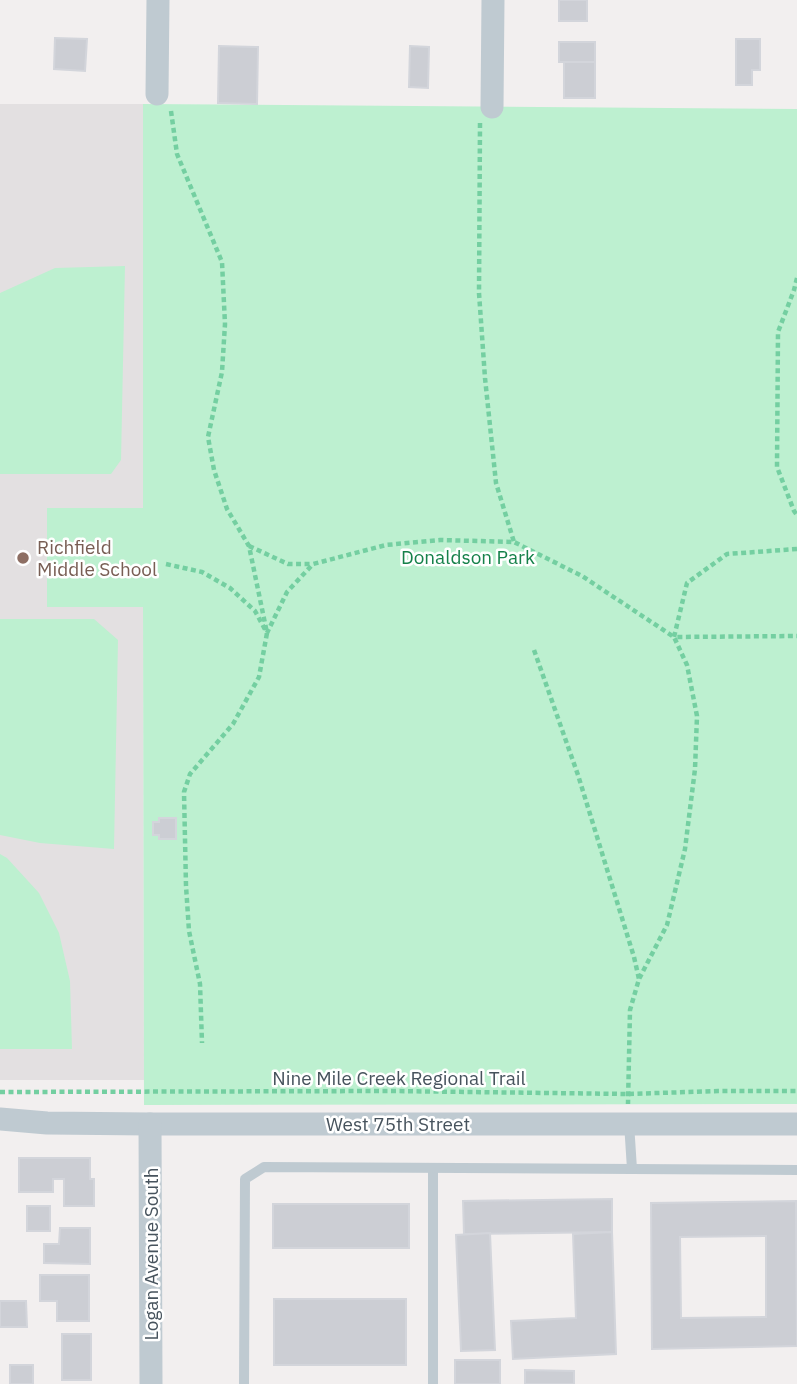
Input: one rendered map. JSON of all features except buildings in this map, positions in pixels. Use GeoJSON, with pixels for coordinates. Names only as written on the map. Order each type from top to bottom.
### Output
{"type":"FeatureCollection","features":[{"type":"Feature","properties":{"kind":"street"},"geometry":{"type":"LineString","coordinates":[[157,94],[158,0]]}},
{"type":"Feature","properties":{"kind":"street"},"geometry":{"type":"LineString","coordinates":[[492,107],[493,0]]}},
{"type":"Feature","properties":{"kind":"street","name":"West 75th Street"},"geometry":{"type":"LineString","coordinates":[[0,1119],[47,1123],[150,1124],[797,1124]]}},
{"type":"Feature","properties":{"kind":"street","name":"Logan Avenue South"},"geometry":{"type":"LineString","coordinates":[[150,1124],[151,1384]]}},
{"type":"Feature","properties":{"kind":"lane"},"geometry":{"type":"LineString","coordinates":[[629,1123],[632,1169]]}},
{"type":"Feature","properties":{"kind":"lane"},"geometry":{"type":"LineString","coordinates":[[244,1384],[245,1179],[264,1167],[797,1170]]}},
{"type":"Feature","properties":{"kind":"lane"},"geometry":{"type":"LineString","coordinates":[[433,1168],[433,1384]]}},
{"type":"Feature","properties":{"kind":"path"},"geometry":{"type":"LineString","coordinates":[[157,94],[170,109],[177,154],[222,262],[225,324],[222,372],[208,437],[214,470],[227,509],[249,546],[267,633]]}},
{"type":"Feature","properties":{"kind":"path"},"geometry":{"type":"LineString","coordinates":[[492,107],[481,113],[480,293],[485,378],[496,483],[514,542]]}},
{"type":"Feature","properties":{"kind":"path"},"geometry":{"type":"LineString","coordinates":[[797,278],[778,332],[777,467],[793,511],[797,515]]}},
{"type":"Feature","properties":{"kind":"path"},"geometry":{"type":"LineString","coordinates":[[249,546],[288,564],[313,564],[386,545],[440,540],[514,542],[582,576],[674,636],[687,664],[697,716],[695,769],[685,849],[667,925],[639,979],[630,1010],[629,1123]]}},
{"type":"Feature","properties":{"kind":"path"},"geometry":{"type":"LineString","coordinates":[[674,636],[687,583],[727,554],[797,549]]}},
{"type":"Feature","properties":{"kind":"path"},"geometry":{"type":"LineString","coordinates":[[166,564],[202,572],[230,588],[255,611],[267,633]]}},
{"type":"Feature","properties":{"kind":"path"},"geometry":{"type":"LineString","coordinates":[[202,1043],[200,984],[189,930],[184,792],[190,774],[233,724],[259,677],[267,633],[287,592],[313,564]]}},
{"type":"Feature","properties":{"kind":"path"},"geometry":{"type":"LineString","coordinates":[[674,636],[797,636]]}},
{"type":"Feature","properties":{"kind":"path"},"geometry":{"type":"LineString","coordinates":[[534,650],[578,775],[639,979]]}},
{"type":"Feature","properties":{"kind":"path","name":"Nine Mile Creek Regional Trail"},"geometry":{"type":"LineString","coordinates":[[0,1092],[390,1091],[628,1094],[797,1091]]}},
{"type":"Feature","properties":{"kind":"shaded area","name":"Richfield Middle School"},"geometry":{"type":"Polygon","coordinates":[[[0,104],[143,104],[143,508],[47,509],[47,607],[143,607],[144,1080],[0,1080],[0,104]]]}},
{"type":"Feature","properties":{"kind":"green space","name":"Donaldson Park"},"geometry":{"type":"Polygon","coordinates":[[[143,104],[797,109],[797,1104],[144,1105],[143,607],[47,607],[47,508],[143,508],[143,104]]]}},
{"type":"Feature","properties":{"kind":"green space"},"geometry":{"type":"Polygon","coordinates":[[[125,266],[121,460],[111,474],[0,474],[0,293],[55,268],[125,266]]]}},
{"type":"Feature","properties":{"kind":"green space"},"geometry":{"type":"Polygon","coordinates":[[[0,619],[94,619],[118,640],[114,849],[40,843],[0,835],[0,619]]]}},
{"type":"Feature","properties":{"kind":"green space"},"geometry":{"type":"Polygon","coordinates":[[[0,854],[7,858],[39,893],[59,933],[70,981],[72,1049],[0,1049],[0,854]]]}},
{"type":"Feature","properties":{"kind":"place","name":"Richfield Middle School"},"geometry":{"type":"Point","coordinates":[23,558]}}]}
